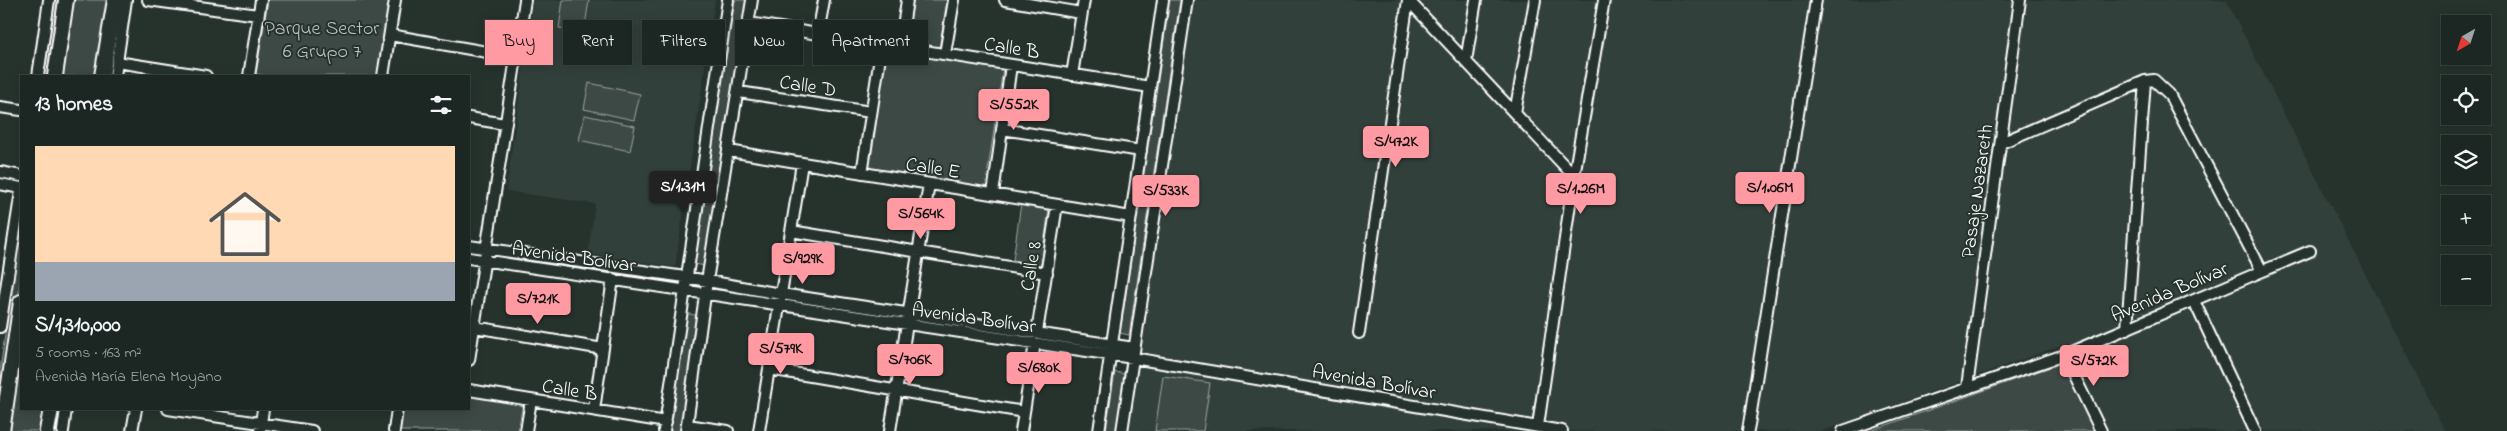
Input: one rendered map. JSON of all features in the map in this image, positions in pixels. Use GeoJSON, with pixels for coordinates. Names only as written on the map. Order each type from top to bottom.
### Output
{"type":"FeatureCollection","features":[{"type":"Feature","properties":{"kind":"main road"},"geometry":{"type":"LineString","coordinates":[[55,75],[66,0]]}},
{"type":"Feature","properties":{"kind":"main road"},"geometry":{"type":"LineString","coordinates":[[102,75],[114,0]]}},
{"type":"Feature","properties":{"kind":"main road"},"geometry":{"type":"LineString","coordinates":[[2,431],[20,309]]}},
{"type":"Feature","properties":{"kind":"main road"},"geometry":{"type":"LineString","coordinates":[[47,431],[50,410]]}},
{"type":"Feature","properties":{"kind":"street"},"geometry":{"type":"LineString","coordinates":[[38,75],[49,0]]}},
{"type":"Feature","properties":{"kind":"street"},"geometry":{"type":"LineString","coordinates":[[115,75],[126,0]]}},
{"type":"Feature","properties":{"kind":"street"},"geometry":{"type":"LineString","coordinates":[[148,0],[258,15]]}},
{"type":"Feature","properties":{"kind":"street"},"geometry":{"type":"LineString","coordinates":[[249,75],[261,0]]}},
{"type":"Feature","properties":{"kind":"street"},"geometry":{"type":"LineString","coordinates":[[384,75],[395,0]]}},
{"type":"Feature","properties":{"kind":"street"},"geometry":{"type":"LineString","coordinates":[[522,20],[525,0]]}},
{"type":"Feature","properties":{"kind":"street"},"geometry":{"type":"LineString","coordinates":[[665,426],[728,0]]}},
{"type":"Feature","properties":{"kind":"street"},"geometry":{"type":"LineString","coordinates":[[749,20],[752,0]]}},
{"type":"Feature","properties":{"kind":"street"},"geometry":{"type":"LineString","coordinates":[[820,20],[824,0]]}},
{"type":"Feature","properties":{"kind":"street"},"geometry":{"type":"LineString","coordinates":[[904,20],[907,0]]}},
{"type":"Feature","properties":{"kind":"street"},"geometry":{"type":"LineString","coordinates":[[945,54],[954,0]]}},
{"type":"Feature","properties":{"kind":"street"},"geometry":{"type":"LineString","coordinates":[[1005,0],[1081,13]]}},
{"type":"Feature","properties":{"kind":"street"},"geometry":{"type":"LineString","coordinates":[[1072,74],[1084,0]]}},
{"type":"Feature","properties":{"kind":"street"},"geometry":{"type":"LineString","coordinates":[[1099,431],[1163,0]]}},
{"type":"Feature","properties":{"kind":"street"},"geometry":{"type":"LineString","coordinates":[[1122,431],[1187,0]]}},
{"type":"Feature","properties":{"kind":"street"},"geometry":{"type":"LineString","coordinates":[[1408,0],[1574,176]]}},
{"type":"Feature","properties":{"kind":"street"},"geometry":{"type":"LineString","coordinates":[[1359,333],[1408,0]]}},
{"type":"Feature","properties":{"kind":"street"},"geometry":{"type":"LineString","coordinates":[[1466,61],[1476,0]]}},
{"type":"Feature","properties":{"kind":"street"},"geometry":{"type":"LineString","coordinates":[[1515,113],[1535,0]]}},
{"type":"Feature","properties":{"kind":"street"},"geometry":{"type":"LineString","coordinates":[[1538,426],[1574,176],[1604,0]]}},
{"type":"Feature","properties":{"kind":"street"},"geometry":{"type":"LineString","coordinates":[[1748,431],[1816,0]]}},
{"type":"Feature","properties":{"kind":"street","name":"Pasaje Nazareth"},"geometry":{"type":"LineString","coordinates":[[1967,387],[2020,0]]}},
{"type":"Feature","properties":{"kind":"street"},"geometry":{"type":"LineString","coordinates":[[390,36],[485,53]]}},
{"type":"Feature","properties":{"kind":"street","name":"Calle B"},"geometry":{"type":"LineString","coordinates":[[928,51],[1150,87]]}},
{"type":"Feature","properties":{"kind":"street"},"geometry":{"type":"LineString","coordinates":[[117,62],[183,74]]}},
{"type":"Feature","properties":{"kind":"street"},"geometry":{"type":"LineString","coordinates":[[470,344],[471,327],[484,260],[515,65]]}},
{"type":"Feature","properties":{"kind":"street"},"geometry":{"type":"LineString","coordinates":[[728,431],[686,428],[707,280],[743,65]]}},
{"type":"Feature","properties":{"kind":"street"},"geometry":{"type":"LineString","coordinates":[[862,173],[879,65]]}},
{"type":"Feature","properties":{"kind":"street"},"geometry":{"type":"LineString","coordinates":[[993,194],[1011,65]]}},
{"type":"Feature","properties":{"kind":"street"},"geometry":{"type":"LineString","coordinates":[[2001,143],[2145,81],[2154,80],[2168,94],[2262,271]]}},
{"type":"Feature","properties":{"kind":"street"},"geometry":{"type":"LineString","coordinates":[[2127,329],[2145,81]]}},
{"type":"Feature","properties":{"kind":"street","name":"Calle D"},"geometry":{"type":"LineString","coordinates":[[739,92],[872,112]]}},
{"type":"Feature","properties":{"kind":"street"},"geometry":{"type":"LineString","coordinates":[[0,106],[20,110]]}},
{"type":"Feature","properties":{"kind":"street"},"geometry":{"type":"LineString","coordinates":[[470,118],[505,124]]}},
{"type":"Feature","properties":{"kind":"street"},"geometry":{"type":"LineString","coordinates":[[1002,129],[1141,151]]}},
{"type":"Feature","properties":{"kind":"street","name":"Calle E"},"geometry":{"type":"LineString","coordinates":[[729,152],[1131,217]]}},
{"type":"Feature","properties":{"kind":"street"},"geometry":{"type":"LineString","coordinates":[[760,431],[802,163]]}},
{"type":"Feature","properties":{"kind":"street"},"geometry":{"type":"LineString","coordinates":[[0,172],[20,176]]}},
{"type":"Feature","properties":{"kind":"street"},"geometry":{"type":"LineString","coordinates":[[0,184],[20,189]]}},
{"type":"Feature","properties":{"kind":"street"},"geometry":{"type":"LineString","coordinates":[[890,431],[929,184]]}},
{"type":"Feature","properties":{"kind":"street"},"geometry":{"type":"LineString","coordinates":[[0,327],[6,251],[20,193]]}},
{"type":"Feature","properties":{"kind":"street","name":"Calle 8"},"geometry":{"type":"LineString","coordinates":[[1038,332],[1058,205]]}},
{"type":"Feature","properties":{"kind":"street"},"geometry":{"type":"LineString","coordinates":[[791,231],[1047,273]]}},
{"type":"Feature","properties":{"kind":"street","name":"Avenida Bolívar"},"geometry":{"type":"LineString","coordinates":[[470,246],[707,280],[908,314],[1038,332],[1111,349],[1562,431]]}},
{"type":"Feature","properties":{"kind":"street","name":"Avenida Bolívar"},"geometry":{"type":"LineString","coordinates":[[1843,431],[2064,355],[2310,251]]}},
{"type":"Feature","properties":{"kind":"street","name":"Avenida Bolívar"},"geometry":{"type":"LineString","coordinates":[[470,258],[684,289],[779,306],[906,325],[1035,343],[1111,349]]}},
{"type":"Feature","properties":{"kind":"street"},"geometry":{"type":"LineString","coordinates":[[594,410],[613,279]]}},
{"type":"Feature","properties":{"kind":"street"},"geometry":{"type":"LineString","coordinates":[[2194,301],[2255,431]]}},
{"type":"Feature","properties":{"kind":"street"},"geometry":{"type":"LineString","coordinates":[[471,327],[603,349]]}},
{"type":"Feature","properties":{"kind":"street"},"geometry":{"type":"LineString","coordinates":[[1021,431],[1035,343]]}},
{"type":"Feature","properties":{"kind":"street"},"geometry":{"type":"LineString","coordinates":[[2064,355],[2101,431]]}},
{"type":"Feature","properties":{"kind":"street"},"geometry":{"type":"LineString","coordinates":[[769,369],[1024,412]]}},
{"type":"Feature","properties":{"kind":"street","name":"Calle B"},"geometry":{"type":"LineString","coordinates":[[470,390],[594,410],[665,426]]}},
{"type":"Feature","properties":{"kind":"street"},"geometry":{"type":"LineString","coordinates":[[526,431],[531,400]]}},
{"type":"Feature","properties":{"kind":"street"},"geometry":{"type":"LineString","coordinates":[[63,431],[66,410]]}},
{"type":"Feature","properties":{"kind":"street"},"geometry":{"type":"LineString","coordinates":[[132,431],[136,410]]}},
{"type":"Feature","properties":{"kind":"street"},"geometry":{"type":"LineString","coordinates":[[182,410],[195,411],[261,427],[312,431]]}},
{"type":"Feature","properties":{"kind":"street"},"geometry":{"type":"LineString","coordinates":[[261,427],[263,410]]}},
{"type":"Feature","properties":{"kind":"street"},"geometry":{"type":"LineString","coordinates":[[394,431],[397,410]]}},
{"type":"Feature","properties":{"kind":"shaded area"},"geometry":{"type":"Polygon","coordinates":[[[533,0],[715,0],[712,20],[642,20],[642,65],[705,65],[675,267],[588,254],[595,204],[506,191],[524,65],[553,65],[553,20],[530,20],[533,0]]]}},
{"type":"Feature","properties":{"kind":"shaded area"},"geometry":{"type":"Polygon","coordinates":[[[1191,0],[2226,0],[2445,431],[2106,431],[2065,344],[1822,431],[1126,431],[1191,0]]]}},
{"type":"Feature","properties":{"kind":"green space"},"geometry":{"type":"Polygon","coordinates":[[[55,0],[62,0],[51,75],[44,75],[55,0]]]}},
{"type":"Feature","properties":{"kind":"green space"},"geometry":{"type":"Polygon","coordinates":[[[72,0],[110,0],[98,75],[61,75],[72,0]]]}},
{"type":"Feature","properties":{"kind":"green space","name":"Parque Sector 6 Grupo 7"},"geometry":{"type":"Polygon","coordinates":[[[268,0],[389,0],[377,75],[256,74],[268,0]]]}},
{"type":"Feature","properties":{"kind":"green space"},"geometry":{"type":"Polygon","coordinates":[[[563,0],[589,0],[586,20],[563,20],[563,29],[559,28],[563,0]]]}},
{"type":"Feature","properties":{"kind":"green space"},"geometry":{"type":"Polygon","coordinates":[[[735,0],[747,0],[744,20],[735,20],[735,65],[737,65],[706,266],[694,264],[735,0]]]}},
{"type":"Feature","properties":{"kind":"green space"},"geometry":{"type":"Polygon","coordinates":[[[913,0],[947,0],[939,50],[928,48],[928,20],[910,20],[913,0]]]}},
{"type":"Feature","properties":{"kind":"green space"},"geometry":{"type":"Polygon","coordinates":[[[1170,0],[1180,0],[1129,335],[1120,333],[1170,0]]]}},
{"type":"Feature","properties":{"kind":"green space"},"geometry":{"type":"Polygon","coordinates":[[[928,57],[1003,68],[985,190],[869,172],[884,65],[928,65],[928,57]]]}},
{"type":"Feature","properties":{"kind":"green space"},"geometry":{"type":"Polygon","coordinates":[[[589,83],[640,94],[634,120],[584,109],[589,83]]]}},
{"type":"Feature","properties":{"kind":"green space"},"geometry":{"type":"Polygon","coordinates":[[[585,115],[635,126],[630,151],[579,140],[585,115]]]}},
{"type":"Feature","properties":{"kind":"green space"},"geometry":{"type":"Polygon","coordinates":[[[1021,203],[1049,208],[1041,265],[1013,260],[1021,203]]]}},
{"type":"Feature","properties":{"kind":"green space"},"geometry":{"type":"Polygon","coordinates":[[[20,227],[20,284],[0,420],[0,371],[20,227]]]}},
{"type":"Feature","properties":{"kind":"green space"},"geometry":{"type":"Polygon","coordinates":[[[686,313],[698,316],[680,431],[669,431],[686,313]]]}},
{"type":"Feature","properties":{"kind":"green space"},"geometry":{"type":"Polygon","coordinates":[[[20,349],[20,410],[46,410],[43,431],[8,431],[20,349]]]}},
{"type":"Feature","properties":{"kind":"green space"},"geometry":{"type":"Polygon","coordinates":[[[2059,364],[2068,369],[2098,431],[1870,431],[2059,364]]]}},
{"type":"Feature","properties":{"kind":"green space"},"geometry":{"type":"Polygon","coordinates":[[[1115,372],[1125,374],[1116,431],[1106,431],[1115,372]]]}},
{"type":"Feature","properties":{"kind":"green space"},"geometry":{"type":"Polygon","coordinates":[[[1163,376],[1210,383],[1203,431],[1155,431],[1163,376]]]}},
{"type":"Feature","properties":{"kind":"green space"},"geometry":{"type":"Polygon","coordinates":[[[470,394],[523,403],[518,431],[397,431],[401,410],[470,410],[470,394]]]}}]}
